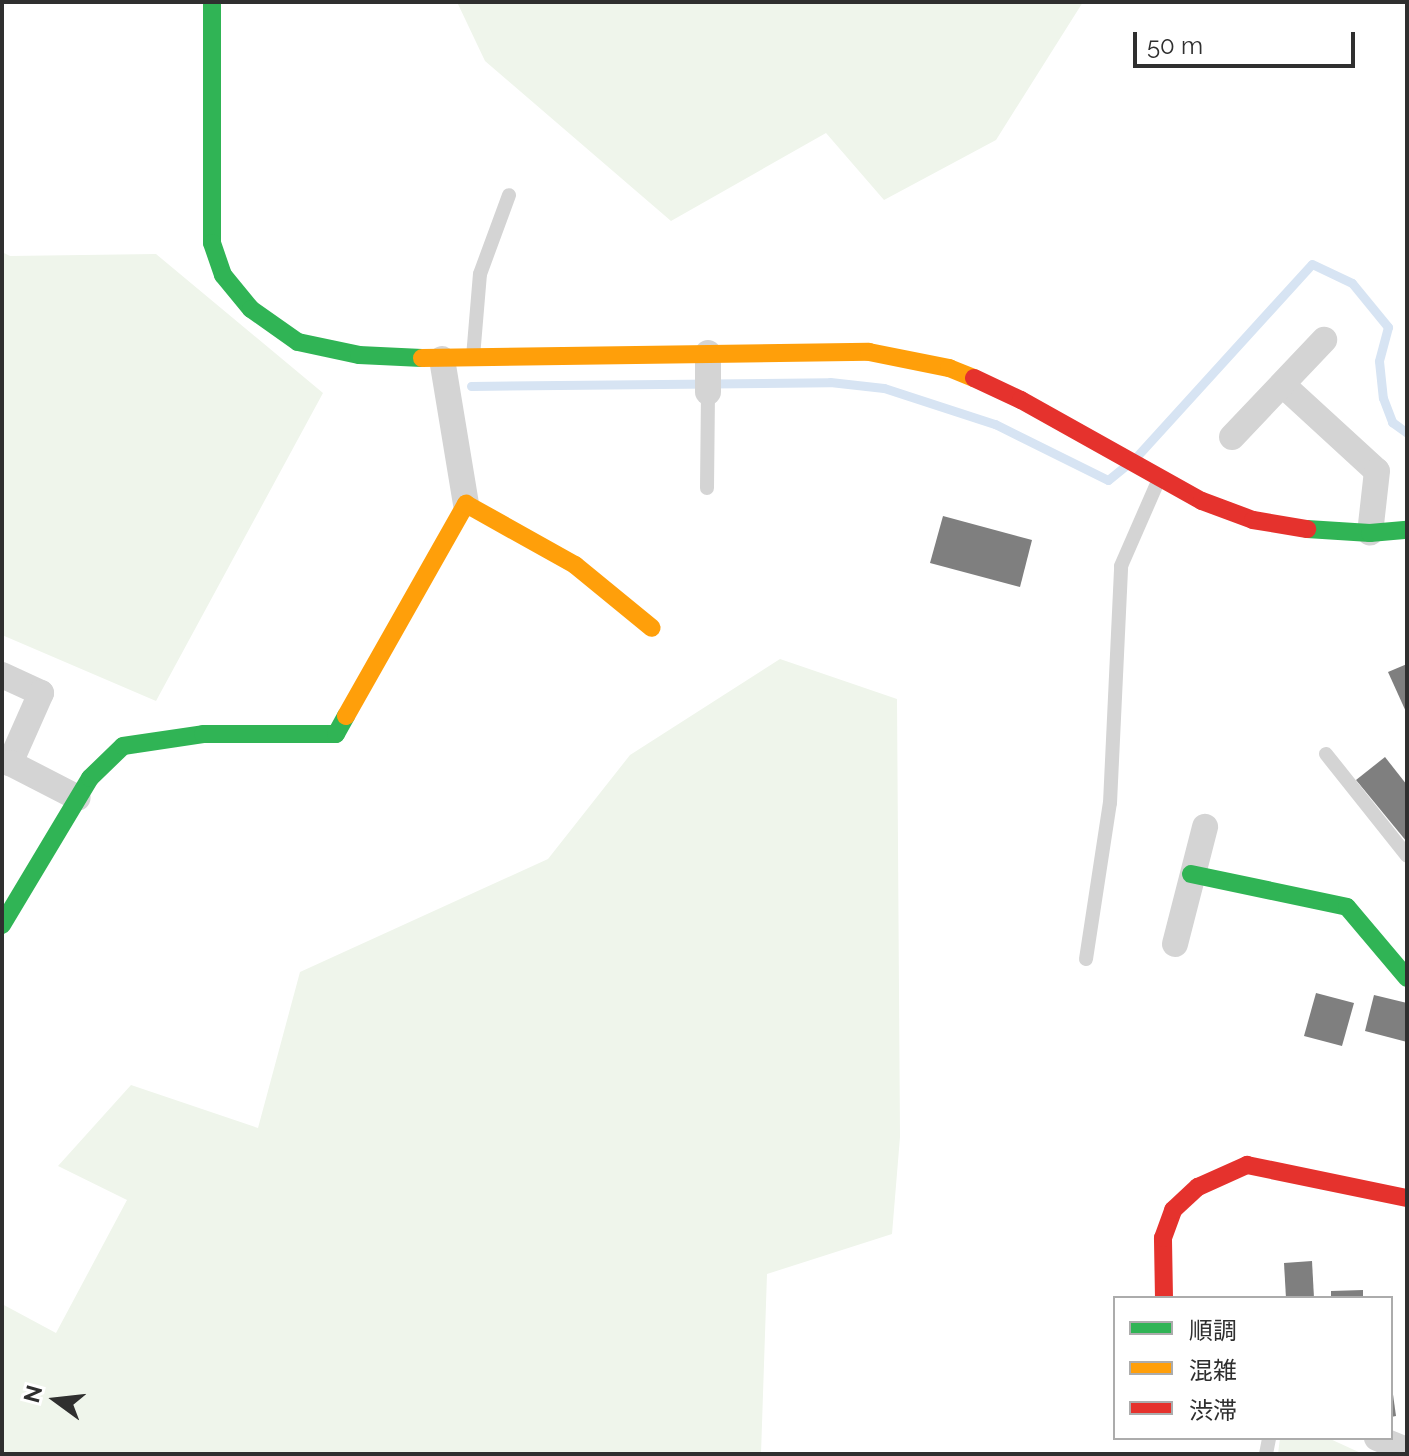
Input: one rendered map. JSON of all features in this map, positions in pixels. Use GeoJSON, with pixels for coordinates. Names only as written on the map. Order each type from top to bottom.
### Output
{"type":"FeatureCollection","features":[{"type":"Feature","properties":{"kind":"street"},"geometry":{"type":"LineString","coordinates":[[212,2],[212,243],[223,275],[251,309],[298,342],[359,355],[442,359],[473,357],[708,374],[869,352],[949,368],[1021,400],[1202,501],[1253,520],[1295,528],[1370,533],[1407,530]]}},
{"type":"Feature","properties":{"kind":"street"},"geometry":{"type":"LineString","coordinates":[[1232,437],[1324,340]]}},
{"type":"Feature","properties":{"kind":"street"},"geometry":{"type":"LineString","coordinates":[[2,925],[90,778],[123,746],[203,734],[336,734],[466,504],[442,359]]}},
{"type":"Feature","properties":{"kind":"street"},"geometry":{"type":"LineString","coordinates":[[1283,385],[1377,471],[1370,533]]}},
{"type":"Feature","properties":{"kind":"street"},"geometry":{"type":"LineString","coordinates":[[466,504],[575,565],[652,628]]}},
{"type":"Feature","properties":{"kind":"street"},"geometry":{"type":"LineString","coordinates":[[2,675],[41,693],[10,763],[78,798]]}},
{"type":"Feature","properties":{"kind":"street"},"geometry":{"type":"LineString","coordinates":[[1175,944],[1205,827]]}},
{"type":"Feature","properties":{"kind":"street"},"geometry":{"type":"LineString","coordinates":[[1191,874],[1347,907],[1407,978]]}},
{"type":"Feature","properties":{"kind":"street"},"geometry":{"type":"LineString","coordinates":[[1164,1296],[1163,1238],[1173,1210],[1198,1187],[1247,1165],[1407,1198]]}},
{"type":"Feature","properties":{"kind":"street"},"geometry":{"type":"LineString","coordinates":[[1382,1440],[1407,1450]]}},
{"type":"Feature","properties":{"kind":"lane"},"geometry":{"type":"LineString","coordinates":[[473,357],[480,274],[509,195]]}},
{"type":"Feature","properties":{"kind":"lane"},"geometry":{"type":"LineString","coordinates":[[707,488],[708,374]]}},
{"type":"Feature","properties":{"kind":"lane"},"geometry":{"type":"LineString","coordinates":[[1086,959],[1110,803],[1121,566],[1154,475]]}},
{"type":"Feature","properties":{"kind":"lane"},"geometry":{"type":"LineString","coordinates":[[1326,754],[1407,856]]}},
{"type":"Feature","properties":{"kind":"shaded area"},"geometry":{"type":"Polygon","coordinates":[[[457,2],[1083,2],[996,140],[884,200],[826,133],[671,221],[485,61],[457,2]]]}},
{"type":"Feature","properties":{"kind":"shaded area"},"geometry":{"type":"Polygon","coordinates":[[[2,252],[10,256],[156,254],[323,393],[156,701],[2,635],[2,252]]]}},
{"type":"Feature","properties":{"kind":"shaded area"},"geometry":{"type":"Polygon","coordinates":[[[780,659],[897,699],[900,1137],[892,1234],[767,1274],[761,1454],[2,1454],[2,1304],[56,1333],[127,1200],[58,1166],[131,1085],[258,1128],[300,972],[548,859],[630,755],[780,659]]]}},
{"type":"Feature","properties":{"kind":"shaded area"},"geometry":{"type":"Polygon","coordinates":[[[1280,1440],[1332,1440],[1363,1454],[1278,1454],[1280,1440]]]}},
{"type":"Feature","properties":{"kind":"building"},"geometry":{"type":"Polygon","coordinates":[[[943,516],[1032,540],[1020,587],[930,563],[943,516]]]}},
{"type":"Feature","properties":{"kind":"building"},"geometry":{"type":"Polygon","coordinates":[[[1407,664],[1407,714],[1388,672],[1407,664]]]}},
{"type":"Feature","properties":{"kind":"building"},"geometry":{"type":"Polygon","coordinates":[[[1385,757],[1407,785],[1407,842],[1356,780],[1385,757]]]}},
{"type":"Feature","properties":{"kind":"building"},"geometry":{"type":"Polygon","coordinates":[[[1316,993],[1354,1003],[1342,1046],[1304,1036],[1316,993]]]}},
{"type":"Feature","properties":{"kind":"building"},"geometry":{"type":"Polygon","coordinates":[[[1374,995],[1407,1003],[1407,1042],[1365,1031],[1374,995]]]}},
{"type":"Feature","properties":{"kind":"building"},"geometry":{"type":"Polygon","coordinates":[[[1312,1261],[1314,1296],[1286,1296],[1284,1263],[1312,1261]]]}},
{"type":"Feature","properties":{"kind":"building"},"geometry":{"type":"Polygon","coordinates":[[[1363,1290],[1363,1296],[1331,1296],[1331,1291],[1363,1290]]]}},
{"type":"Feature","properties":{"kind":"waterway"},"geometry":{"type":"LineString","coordinates":[[1138,455],[1312,264],[1352,283],[1388,327],[1379,361],[1383,398],[1392,422],[1407,433]]}},
{"type":"Feature","properties":{"kind":"waterway"},"geometry":{"type":"LineString","coordinates":[[471,386],[830,382],[884,388],[995,424],[1108,480],[1124,467]]}},
{"type":"Feature","properties":{"kind":"traffic: fast"},"geometry":{"type":"LineString","coordinates":[[212,2],[212,243],[223,275],[251,309],[298,342],[359,355],[422,358]]}},
{"type":"Feature","properties":{"kind":"traffic: fast"},"geometry":{"type":"LineString","coordinates":[[1307,529],[1370,533],[1407,530]]}},
{"type":"Feature","properties":{"kind":"traffic: fast"},"geometry":{"type":"LineString","coordinates":[[2,925],[90,778],[123,746],[203,734],[336,734],[346,716]]}},
{"type":"Feature","properties":{"kind":"traffic: fast"},"geometry":{"type":"LineString","coordinates":[[1191,874],[1347,907],[1407,978]]}},
{"type":"Feature","properties":{"kind":"traffic: slow"},"geometry":{"type":"LineString","coordinates":[[422,358],[869,352],[949,368],[974,378]]}},
{"type":"Feature","properties":{"kind":"traffic: slow"},"geometry":{"type":"LineString","coordinates":[[346,716],[466,504],[575,565],[652,628]]}},
{"type":"Feature","properties":{"kind":"traffic: jam"},"geometry":{"type":"LineString","coordinates":[[974,378],[1021,400],[1202,501],[1253,520],[1307,529]]}},
{"type":"Feature","properties":{"kind":"traffic: jam"},"geometry":{"type":"LineString","coordinates":[[1164,1296],[1163,1238],[1173,1210],[1198,1187],[1247,1165],[1407,1198]]}}]}
